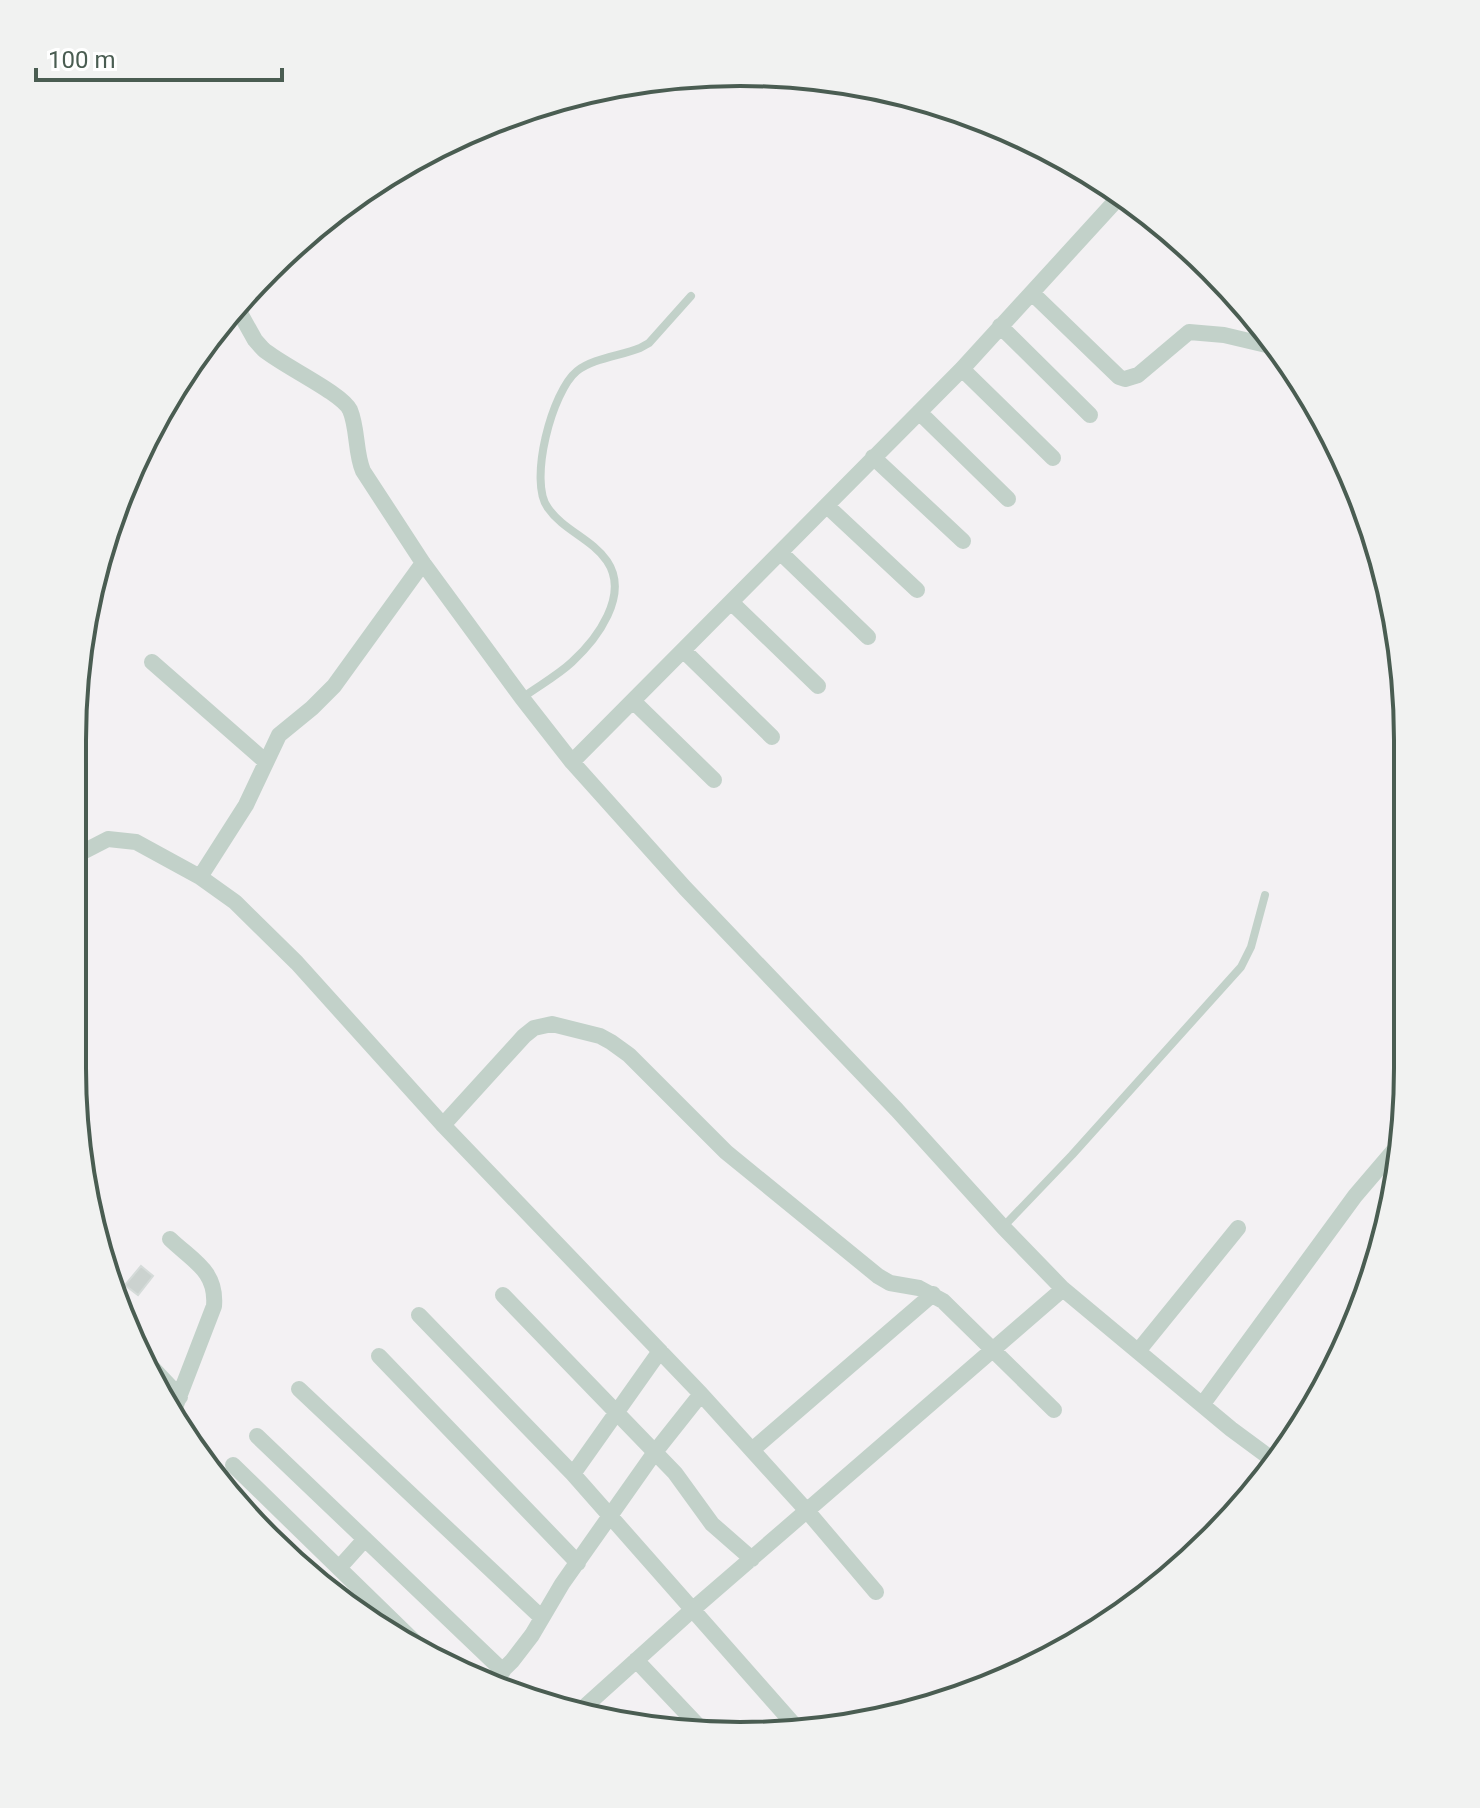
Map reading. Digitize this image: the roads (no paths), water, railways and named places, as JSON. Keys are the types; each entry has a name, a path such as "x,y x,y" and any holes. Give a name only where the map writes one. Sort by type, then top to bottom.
{"street":[{"path":"572,762 782,554 873,457 962,369 1113,203"},
{"path":"1032,293 1119,377 1125,379 1130,380 1138,375 1189,332 1224,335 1260,344"},
{"path":"242,316 263,349 346,404 353,422 356,455 363,471 423,563 572,762 685,888 1063,1289 1267,1455"},
{"path":"1000,326 1090,415"},
{"path":"962,369 1053,458"},
{"path":"919,412 1008,499"},
{"path":"873,457 963,541"},
{"path":"827,506 917,590"},
{"path":"782,554 868,637"},
{"path":"200,877 246,805 279,735 334,686 423,563"},
{"path":"732,603 818,686"},
{"path":"683,650 772,737"},
{"path":"152,662 266,762"},
{"path":"633,701 714,780"},
{"path":"86,849 108,839 136,842 200,877 235,902 297,963 443,1125 701,1394 876,1592"},
{"path":"443,1125 534,1028 552,1024 600,1036 629,1055 726,1152 878,1276 890,1283 933,1294 1054,1410"},
{"path":"1202,1405 1355,1196 1387,1158"},
{"path":"1139,1350 1238,1228"},
{"path":"170,1239 210,1276 214,1289 214,1306 178,1402"},
{"path":"589,1704 692,1610 1063,1289"},
{"path":"752,1450 933,1294"},
{"path":"503,1295 683,1482 712,1524 752,1559"},
{"path":"419,1315 573,1474 790,1720"},
{"path":"573,1474 660,1351"},
{"path":"379,1356 578,1563"},
{"path":"168,1385 180,1397"},
{"path":"299,1389 542,1618"},
{"path":"498,1675 542,1618 562,1584 655,1452 701,1394"},
{"path":"257,1436 503,1671"},
{"path":"233,1465 396,1624"},
{"path":"339,1568 365,1539"},
{"path":"636,1660 693,1721"}],"lane":[{"path":"522,698 571,663 608,616 615,593 616,578 608,563 548,509 543,499 540,486 547,428 557,399 579,370 649,343 691,296"},
{"path":"1003,1227 1241,967 1251,947 1265,895"}]}
